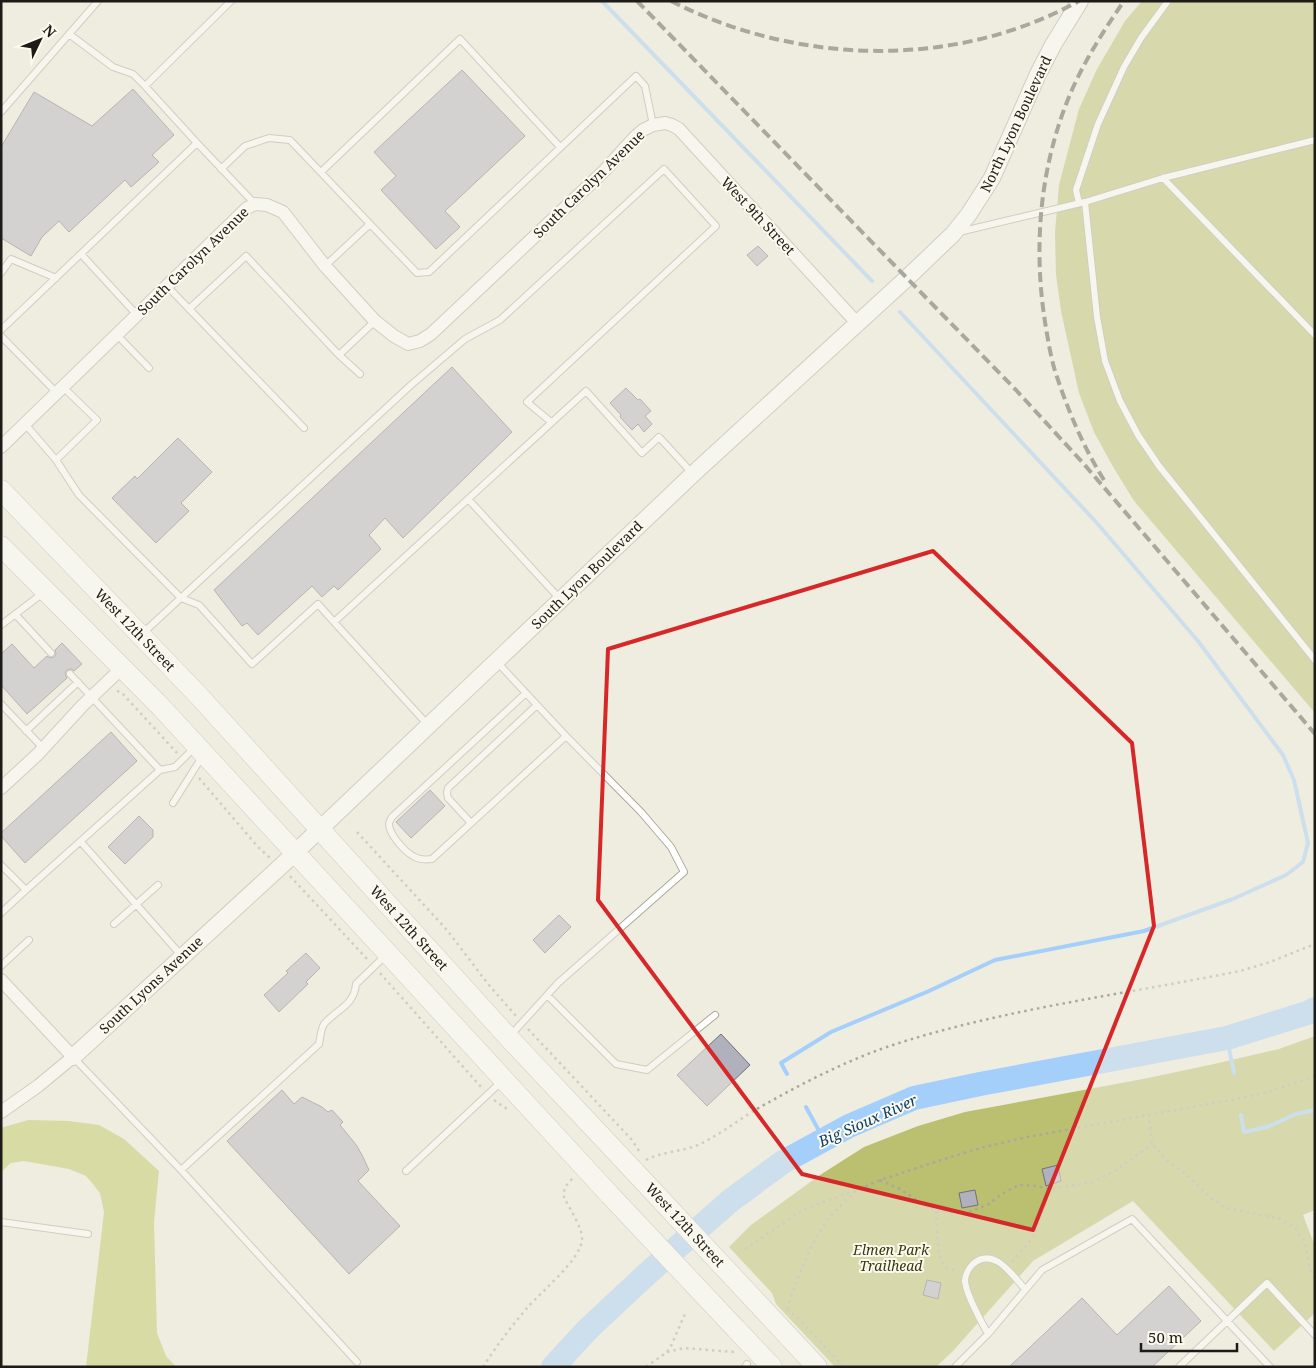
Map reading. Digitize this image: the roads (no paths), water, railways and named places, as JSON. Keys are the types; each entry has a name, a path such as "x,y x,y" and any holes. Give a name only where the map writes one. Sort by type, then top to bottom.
{"main road":[{"name":"West 12th Street","path":"1,490 199,696 320,829 642,1163 761,1307 817,1367"},
{"path":"3,552 46,591 161,707 295,852 381,960 504,1079 772,1367"}],"street":[{"name":"North Lyon Boulevard","path":"857,323 953,234 973,209 992,178 1042,67 1080,1"},
{"name":"West 9th Street","path":"653,125 665,123 678,129 857,323"},
{"name":"South Carolyn Avenue","path":"1,447 246,208 255,204 267,205 283,212 325,266 375,321 408,344 420,341 431,334 605,170 635,137 653,125"},
{"name":"South Lyon Boulevard","path":"320,829 693,474 857,323"},
{"path":"1,788 122,668"},
{"name":"South Lyons Avenue","path":"1,1112 38,1086 73,1057 320,829"},
{"path":"1,980 73,1057"}],"lane":[{"path":"1,112 98,1"},
{"path":"145,86 231,1"},
{"path":"1168,1 1140,38 1124,67 1098,124 1076,190 1082,203 1104,361 1120,401 1138,434 1159,466 1315,660"},
{"path":"70,34 113,67 133,74 255,204"},
{"path":"321,172 460,39 560,148"},
{"path":"221,169 245,146 269,138 290,140 417,274 429,272 636,76 645,86 653,125"},
{"path":"953,234 1082,203 1163,178 1315,140"},
{"path":"1,330 197,143"},
{"path":"140,636 411,385 465,339 500,320 664,169 716,226 527,402 551,422"},
{"path":"1163,178 1315,334"},
{"path":"325,266 370,224"},
{"path":"81,254 137,315"},
{"path":"189,309 246,256 339,356 360,374"},
{"path":"1,273 11,259 56,278"},
{"path":"166,286 304,428"},
{"path":"339,356 375,321"},
{"path":"117,334 149,368"},
{"path":"1,336 60,390 97,420 56,460"},
{"path":"334,622 586,391 642,453 659,438 693,474"},
{"path":"25,424 56,460 79,495 181,598 199,605 252,664 318,604 429,726"},
{"path":"468,499 561,600"},
{"path":"1,625 46,591"},
{"path":"15,614 51,653"},
{"path":"496,661 641,812 671,847 684,872 558,983 515,1030"},
{"path":"70,674 160,770"},
{"path":"26,731 78,682"},
{"path":"526,693 392,817 389,823 390,831 396,840 412,856 424,860 432,859 566,736"},
{"path":"1,704 43,748"},
{"path":"471,823 448,798 446,793 448,788 537,705"},
{"path":"1,912 160,770 175,767 200,749"},
{"path":"173,803 200,749"},
{"path":"81,842 182,956"},
{"path":"1,865 26,890"},
{"path":"114,924 158,885"},
{"path":"1,966 30,940"},
{"path":"181,1170 319,1044 323,1025 351,999 355,994 356,984 381,960"},
{"path":"547,995 616,1064 647,1070 715,1015"},
{"path":"73,1057 181,1170 357,1362"},
{"path":"406,1171 504,1079"},
{"path":"955,1367 988,1334 1042,1270 1132,1219 1270,1367"},
{"path":"1,1222 88,1234"},
{"path":"988,1334 968,1292 965,1280 971,1266 983,1259 997,1260 1025,1289"},
{"path":"1178,1367 1268,1283 1315,1334"}],"waterway":[{"path":"602,1 872,281"},
{"path":"787,1074 781,1063 831,1032 929,991 995,960 1144,931 1233,899 1286,875 1303,862 1308,843 1294,780 1283,755 1198,641 1096,522 900,312"},
{"name":"Big Sioux River","path":"553,1367 588,1329 730,1201 783,1162 849,1126 914,1098 1227,1038 1315,1009"},
{"path":"1227,1038 1234,1073"},
{"path":"806,1107 824,1140"},
{"path":"1241,1115 1244,1132 1267,1127 1296,1114 1315,1110"}],"railway":[{"path":"637,1 1016,390 1083,463 1315,734"},
{"path":"671,1 720,22 770,38 823,47 875,51 928,48 980,39 1031,23 1079,1"},
{"path":"1104,480 1072,417 1053,364 1041,293 1040,235 1046,177 1060,120 1082,68 1124,1"}],"park label":[{"name":"Elmen Park Trailhead","path":"891,1258"}]}
